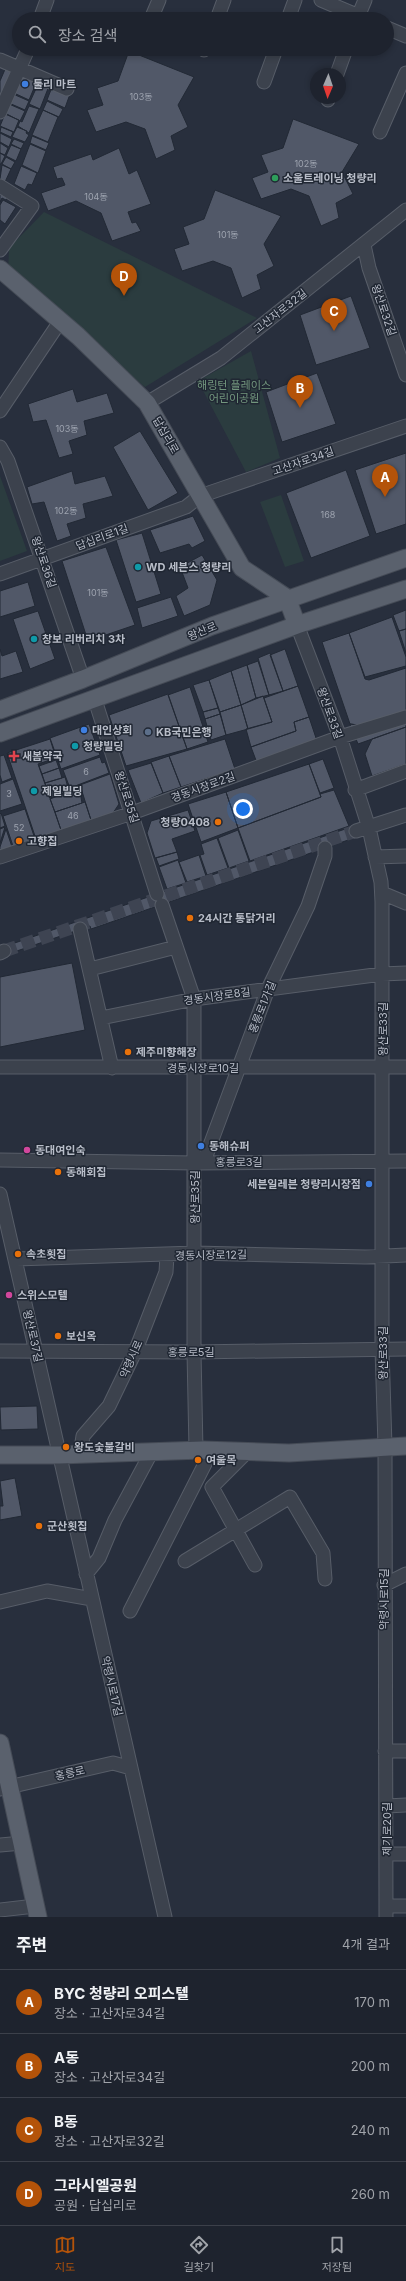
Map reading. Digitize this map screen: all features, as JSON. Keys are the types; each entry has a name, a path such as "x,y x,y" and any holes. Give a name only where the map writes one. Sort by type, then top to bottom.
{"main road":[{"name":"답십리로","path":"0,269 61,320 147,402 242,568 287,598"},
{"name":"왕산로","path":"0,710 83,679 212,626 287,598 406,558"},
{"path":"0,733 297,626 406,589"},
{"path":"287,598 297,626"},
{"path":"0,1455 151,1453 204,1450 289,1453 385,1446 406,1446"},
{"path":"0,1743 5,1788 22,1843 36,1911"}],"street":[{"path":"43,12 48,0"},
{"path":"154,12 159,0"},
{"path":"220,12 224,0"},
{"path":"291,12 295,0"},
{"path":"321,0 347,12"},
{"path":"362,12 365,0"},
{"path":"394,31 406,36"},
{"path":"0,112 25,56"},
{"path":"264,82 273,56"},
{"path":"339,68 343,56"},
{"path":"0,60 67,89"},
{"path":"380,132 406,73"},
{"path":"0,186 32,206 2,241"},
{"name":"고산자로32길","path":"147,402 221,358 406,210"},
{"name":"왕산로32길","path":"364,245 369,268 406,375"},
{"path":"0,411 61,320"},
{"name":"고산자로34길","path":"200,496 406,426"},
{"name":"왕산로36길","path":"0,447 8,461 83,679"},
{"name":"답십리로1길","path":"0,574 186,507 200,496"},
{"name":"왕산로33길","path":"297,626 340,737 355,790 362,830 375,858 382,893 382,1349 385,1446"},
{"name":"왕산로35길","path":"95,700 159,899 194,999 194,1352 204,1450"},
{"name":"경동시장로2길","path":"0,857 132,813 340,737 406,716"},
{"path":"355,790 406,771"},
{"path":"362,830 406,815"},
{"name":"홍릉로1가길","path":"195,1163 206,1156 268,989 308,906 325,848"},
{"path":"375,858 406,856"},
{"path":"382,893 406,903"},
{"path":"80,929 112,1068"},
{"path":"90,969 176,947"},
{"name":"경동시장로8길","path":"101,1018 194,999 382,974 406,973"},
{"name":"경동시장로10길","path":"0,1067 406,1067"},
{"name":"홍릉로3길","path":"0,1160 195,1163 406,1161"},
{"name":"왕산로37길","path":"0,1194 16,1260 58,1455"},
{"name":"경동시장로12길","path":"16,1260 195,1254 406,1255"},
{"name":"약령시로","path":"80,1454 82,1436 108,1406 135,1352 166,1272 167,1256"},
{"name":"홍릉로5길","path":"0,1351 194,1352 406,1349"},
{"name":"약령시로15길","path":"385,1446 385,1751"},
{"path":"130,1611 204,1450"},
{"path":"247,1452 212,1487 255,1565"},
{"path":"86,1574 99,1558 115,1520 151,1453"},
{"name":"약령시로17길","path":"58,1455 165,1917"},
{"path":"185,1561 290,1497 323,1554 325,1579"},
{"path":"384,1585 406,1574"},
{"path":"0,1602 47,1591 92,1599"},
{"path":"385,1751 406,1751"},
{"name":"제기로20길","path":"385,1751 387,1806 386,1912 406,1906"},
{"name":"홍릉로","path":"5,1788 113,1763 131,1768"},
{"path":"387,1806 406,1805"},
{"path":"0,1845 22,1843"},
{"path":"387,1854 406,1854"},
{"path":"0,1910 36,1911"}],"green space":[{"path":"44,212 257,318 145,387 8,274 9,248"},
{"name":"해링턴 플레이스 어린이공원","path":"251,351 280,458 246,472 198,381"},
{"path":"0,476 27,551 0,561"},
{"path":"281,495 304,561 285,567 260,502"}],"building":[{"path":"127,56 142,56 194,77 178,105 188,127 171,136 175,150 156,159 145,129 126,122 96,132 87,110 103,105 97,88 118,81"},
{"path":"6,67 16,71 0,97 0,81"},
{"path":"22,75 37,81 29,100 14,93"},
{"path":"39,82 49,86 40,109 29,104"},
{"path":"52,87 70,94 65,108 47,100"},
{"path":"13,94 29,101 25,110 9,103"},
{"path":"47,101 63,109 59,117 43,110"},
{"path":"9,104 25,111 20,121 5,113"},
{"path":"29,106 39,109 29,133 18,126 20,121 22,122"},
{"path":"43,110 58,117 48,142 32,135"},
{"path":"5,114 19,120 14,132 0,126"},
{"path":"293,119 359,144 342,172 353,194 336,203 339,218 321,226 309,196 291,189 261,199 252,178 268,172 261,155 283,148"},
{"path":"1,127 13,132 11,137 0,132"},
{"path":"17,127 27,131 26,133 29,135 25,142 12,137"},
{"path":"0,133 12,139 9,147 0,142"},
{"path":"32,136 49,143 46,150 30,143"},
{"path":"14,139 24,143 21,149 11,144"},
{"path":"0,143 8,148 5,155 0,153"},
{"path":"30,144 46,151 38,173 22,165"},
{"path":"11,145 21,149 16,161 6,156"},
{"path":"119,148 129,174 137,170 151,204 128,212 132,223 136,222 141,231 112,241 101,213 76,201 48,211 41,193 65,185 62,178 57,179 53,167 91,154 93,160"},
{"path":"0,153 5,156 1,164 0,164"},
{"path":"6,157 15,162 11,169 2,164"},
{"path":"2,165 11,169 5,182 0,179"},
{"path":"21,166 37,173 32,185 28,184 25,190 14,184"},
{"path":"0,188 9,194 6,200 2,198 0,202"},
{"path":"215,190 281,216 264,244 274,266 257,275 261,289 242,298 231,268 213,261 182,271 174,249 189,244 183,227 204,219"},
{"path":"3,200 16,207 5,224 0,220 0,205"},
{"path":"351,296 370,348 316,365 300,315"},
{"path":"317,373 336,424 282,442 266,392"},
{"path":"73,389 77,402 107,393 114,413 84,421 87,435 69,441 73,454 59,458 46,420 33,422 28,404"},
{"path":"140,431 178,493 148,510 113,447"},
{"path":"406,453 406,524 376,534 355,470"},
{"path":"346,470 370,536 311,558 286,493"},
{"path":"72,471 75,484 105,476 113,496 83,504 86,518 67,524 71,536 57,541 44,502 32,504 27,487"},
{"path":"193,516 205,541 192,548 189,544 160,553 150,530"},
{"name":"WD 세븐스 청량리","path":"142,533 161,594 136,602 116,540"},
{"path":"106,547 135,625 88,641 62,561"},
{"path":"202,555 217,580 210,605 184,616 176,596 188,588 180,567"},
{"path":"28,582 35,606 0,617 0,591"},
{"path":"171,597 178,616 142,628 137,608"},
{"path":"406,610 406,629 399,631 393,615"},
{"name":"창보 리버리치 3차","path":"38,611 55,659 30,669 13,619"},
{"path":"392,617 406,657 406,666 365,677 349,633"},
{"path":"406,629 406,653 399,631"},
{"path":"349,633 365,679 369,680 406,668 406,713 366,726 350,724 322,642"},
{"path":"0,649 2,656 16,651 23,672 0,679"},
{"path":"285,649 298,686 283,691 270,655"},
{"path":"270,653 283,691 269,695 258,658"},
{"path":"258,661 269,695 256,698 247,665"},
{"path":"247,665 256,698 241,705 231,671"},
{"path":"231,671 241,705 220,712 209,680"},
{"path":"209,680 218,708 203,712 193,685"},
{"path":"298,686 309,717 294,722 296,731 251,747 246,729 272,722 264,698"},
{"path":"190,687 208,742 187,749 168,695"},
{"name":"KB국민은행","path":"168,694 187,749 126,766 109,715"},
{"path":"263,696 272,722 248,729 241,705"},
{"path":"241,705 248,729 226,735 220,712"},
{"path":"218,708 220,714 205,719 203,712"},
{"path":"406,713 406,727 358,744 350,724 366,726"},
{"path":"220,714 226,735 211,740 205,719"},
{"path":"309,717 317,741 257,763 251,747 296,731 294,722"},
{"name":"청량빌딩","path":"89,724 100,755 61,769 50,738"},
{"path":"406,727 406,764 372,776 365,754 372,739"},
{"name":"제일빌딩","path":"50,739 56,758 38,764 61,830 36,839 7,753"},
{"path":"225,739 235,769 181,787 169,756"},
{"path":"4,755 12,778 2,782 0,775 0,756"},
{"path":"169,756 181,787 163,793 151,762"},
{"path":"100,757 102,763 105,762 109,773 70,788 63,770"},
{"path":"323,759 334,788 320,793 309,764"},
{"path":"56,760 59,768 42,774 39,766"},
{"path":"151,763 163,793 141,803 128,770"},
{"path":"309,764 321,797 238,828 226,792"},
{"path":"59,768 62,778 45,783 42,774"},
{"path":"110,774 119,804 113,813 91,820 80,785"},
{"path":"65,777 69,791 50,798 45,783"},
{"path":"13,779 22,804 0,811 0,784"},
{"path":"79,786 82,803 55,812 50,799 71,791 70,789"},
{"path":"334,790 349,826 250,861 238,828 321,797 320,794"},
{"path":"226,792 238,828 201,842 188,804"},
{"path":"85,802 91,820 61,830 55,812"},
{"path":"25,809 35,839 13,846 3,816"},
{"path":"188,810 195,831 172,839 177,852 155,858 147,833 151,821"},
{"path":"1,813 5,826 0,828 0,814"},
{"path":"5,827 0,843 0,829"},
{"path":"351,827 354,838 91,929 90,926 8,954 6,946"},
{"path":"6,829 13,850 0,854 0,847"},
{"path":"238,830 249,861 229,868 218,838"},
{"path":"217,838 228,868 207,875 200,855 204,854 201,844"},
{"path":"177,852 179,859 159,866 156,858"},
{"path":"199,855 206,876 187,882 179,862"},
{"path":"178,860 186,883 167,889 159,867"},
{"path":"72,963 85,1030 0,1047 0,977"},
{"path":"37,1406 38,1429 1,1430 0,1407"},
{"path":"15,1478 22,1516 0,1520 0,1506 3,1506 0,1481"}],"tunnel":[{"path":"4,951 356,831"}],"place":[{"name":"툴리 마트","path":"25,84"},
{"name":"소울트레이닝 청량리","path":"275,178"},
{"name":"그라시엘공원","path":"124,296"},
{"name":"B동","path":"334,331"},
{"name":"A동","path":"300,408"},
{"name":"BYC 청량리 오피스텔","path":"385,497"},
{"name":"WD 세븐스 청량리","path":"138,567"},
{"name":"창보 리버리치 3차","path":"34,639"},
{"name":"대인상회","path":"84,730"},
{"name":"KB국민은행","path":"148,732"},
{"name":"청량빌딩","path":"75,746"},
{"name":"새봄약국","path":"14,756"},
{"name":"제일빌딩","path":"34,791"},
{"name":"청량0408","path":"218,822"},
{"name":"고향집","path":"19,841"},
{"name":"24시간 통닭거리","path":"190,918"},
{"name":"제주미향해장","path":"128,1052"},
{"name":"동해슈퍼","path":"201,1146"},
{"name":"동대여인숙","path":"27,1150"},
{"name":"동해회집","path":"58,1172"},
{"name":"세븐일레븐 청량리시장점","path":"369,1184"},
{"name":"속초횟집","path":"18,1254"},
{"name":"스위스모텔","path":"9,1295"},
{"name":"보신옥","path":"58,1336"},
{"name":"왕도숯불갈비","path":"66,1447"},
{"name":"여울목","path":"198,1460"},
{"name":"군산횟집","path":"39,1526"}]}
